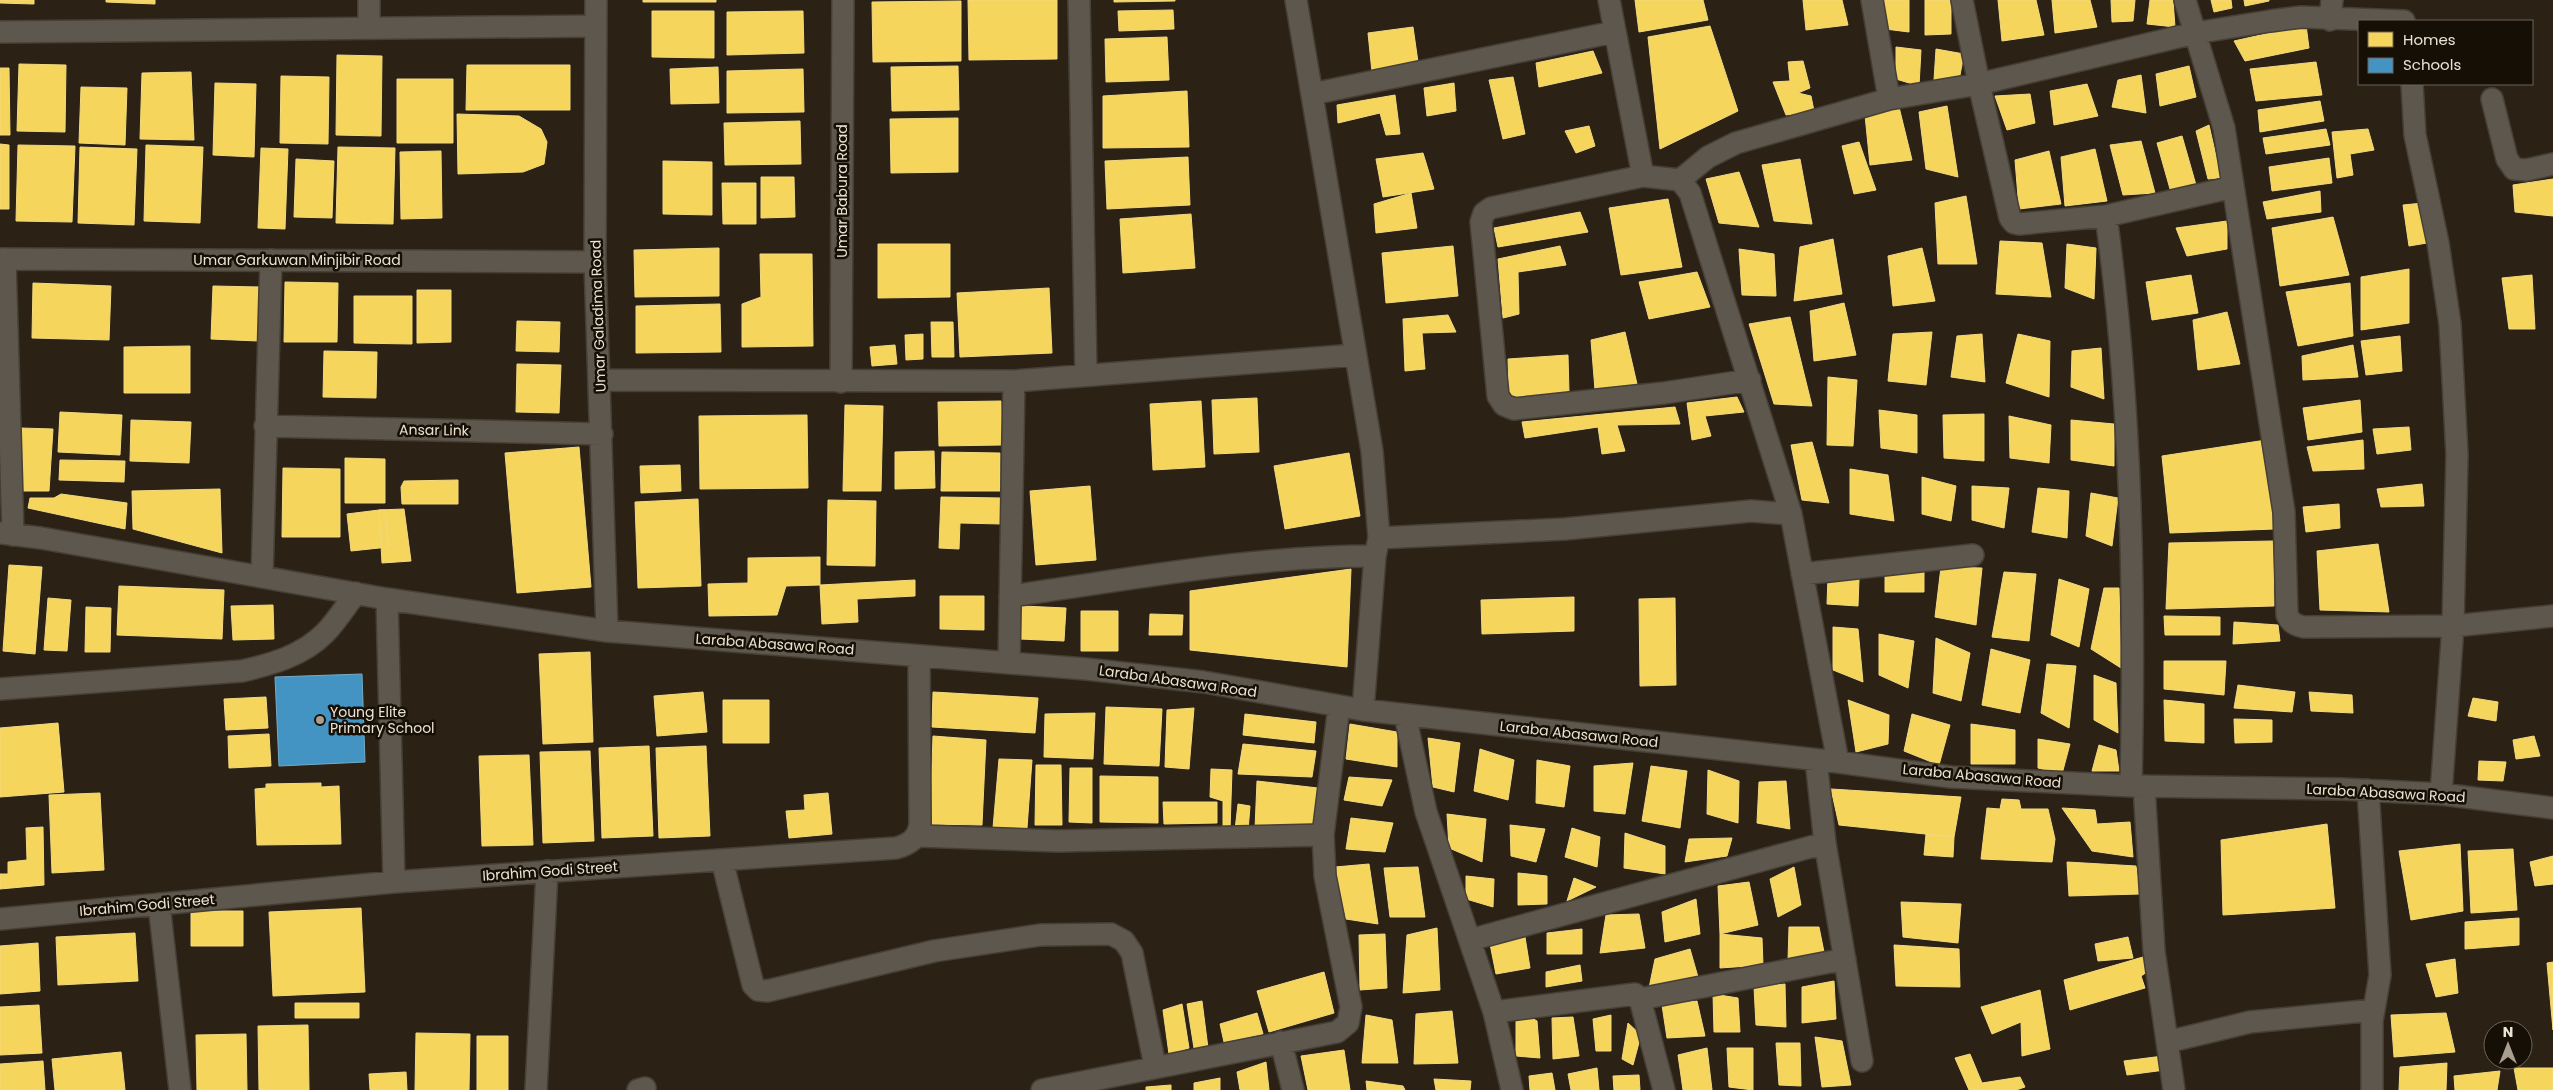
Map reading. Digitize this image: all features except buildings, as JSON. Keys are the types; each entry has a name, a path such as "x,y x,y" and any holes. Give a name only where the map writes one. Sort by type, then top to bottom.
{"street":[{"path":"369,0 369,28"},
{"name":"Umar Galadima Road","path":"596,0 595,262 608,632"},
{"name":"Umar Babura Road","path":"841,382 843,0"},
{"path":"1079,0 1086,375"},
{"path":"1296,0 1372,451 1377,547 1362,710"},
{"path":"1609,0 1643,176"},
{"path":"1872,0 1889,99"},
{"path":"1962,0 2010,218 2014,223 2106,216 2233,187"},
{"path":"2185,0 2224,128 2284,512 2287,615 2290,621 2295,626 2304,627 2453,626 2553,616"},
{"path":"1750,380 1664,393 1514,409 1504,405 1498,396 1481,222 1484,213 1491,208 1643,176 1680,180 1708,157 1736,143 1889,99 1979,84 2195,33 2301,17 2331,10 2400,20"},
{"path":"0,32 596,26"},
{"path":"1312,94 1614,32"},
{"path":"2412,85 2415,135 2438,243 2450,324 2457,455 2453,626 2441,794"},
{"path":"2492,99 2507,159 2514,169 2526,170 2553,164"},
{"path":"1680,180 1690,193 1791,514 1838,762"},
{"path":"2106,216 2112,262 2129,474 2137,786 2154,951 2174,1090"},
{"path":"3,260 7,534"},
{"name":"Umar Garkuwan Minjibir Road","path":"3,260 595,262"},
{"path":"262,577 271,260"},
{"path":"600,380 1014,381 1355,354"},
{"path":"1009,663 1014,381"},
{"name":"Ansar Link","path":"266,426 602,434"},
{"path":"1010,596 1377,547 1751,511 1791,514"},
{"name":"Laraba Abasawa Road","path":"7,534 387,599 608,632 1009,663 1204,682 1362,710 1838,762 1951,777 2137,786 2368,790 2441,794 2553,808"},
{"path":"1802,574 1973,555"},
{"path":"0,689 242,671 273,664 300,652 325,633 356,593"},
{"path":"387,599 394,882"},
{"path":"919,656 920,825 918,836 1058,841 1322,835"},
{"path":"1042,1090 1154,1066 1337,1032 1348,1022 1351,1007 1325,876 1322,835 1339,706"},
{"path":"1405,715 1426,812 1494,1012 1512,1090"},
{"path":"1816,760 1825,843 1862,1061"},
{"path":"2368,790 2380,974 2372,1021 2372,1090"},
{"name":"Ibrahim Godi Street","path":"0,919 394,882 896,848 908,844 918,836"},
{"path":"1470,940 1825,843"},
{"path":"722,860 753,985 758,990 767,991 934,951 1040,935 1111,934 1124,941 1132,953 1154,1066"},
{"path":"536,1090 547,871"},
{"path":"159,904 180,1090"},
{"path":"1640,999 1845,959"},
{"path":"1494,1012 1635,994 1640,999 1664,1090"},
{"path":"2167,1042 2250,1022 2374,1010"},
{"path":"1281,1042 1294,1090"}],"place":[{"name":"Young Elite Primary School","path":"320,720"}]}
